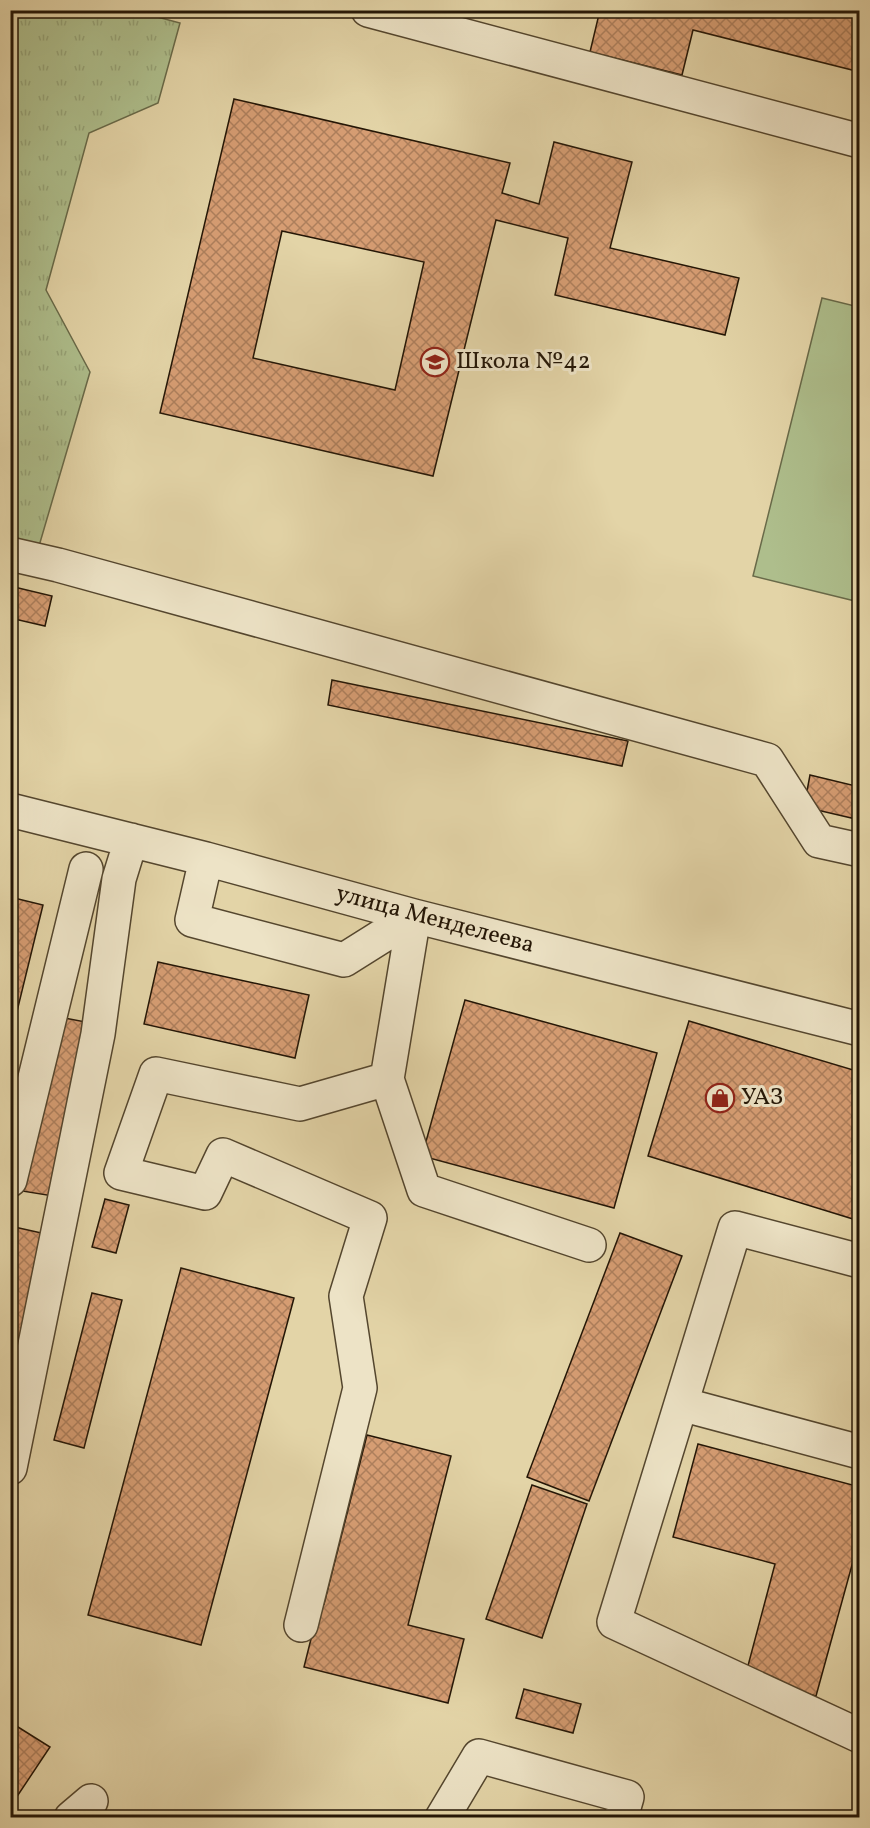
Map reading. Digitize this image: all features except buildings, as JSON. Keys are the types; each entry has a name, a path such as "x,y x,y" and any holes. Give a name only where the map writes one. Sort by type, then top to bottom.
{"street":[{"path":"368,10 860,141"},
{"path":"10,554 767,760 819,841 860,850"},
{"name":"улица Менделеева","path":"10,810 206,859 414,916 860,1029"},
{"path":"10,1467 98,1034 119,879 132,840"},
{"path":"206,859 192,920 344,960 414,916"},
{"path":"10,1180 86,869"},
{"path":"414,916 387,1079 424,1190 589,1245"},
{"path":"301,1625 360,1388 346,1296 370,1218 223,1155 205,1193 121,1173 156,1074 300,1104 387,1079"},
{"path":"860,1262 735,1228 614,1622 860,1736"},
{"path":"681,1404 860,1452"},
{"path":"442,1818 479,1755 627,1797 621,1818"}],"green space":[{"path":"10,11 135,11 180,23 158,103 89,133 46,290 90,372 39,546 11,538"},
{"path":"822,298 859,307 859,602 753,576"}],"place":[{"name":"Школа №42","path":"435,362"},
{"name":"УАЗ","path":"720,1098"}]}
